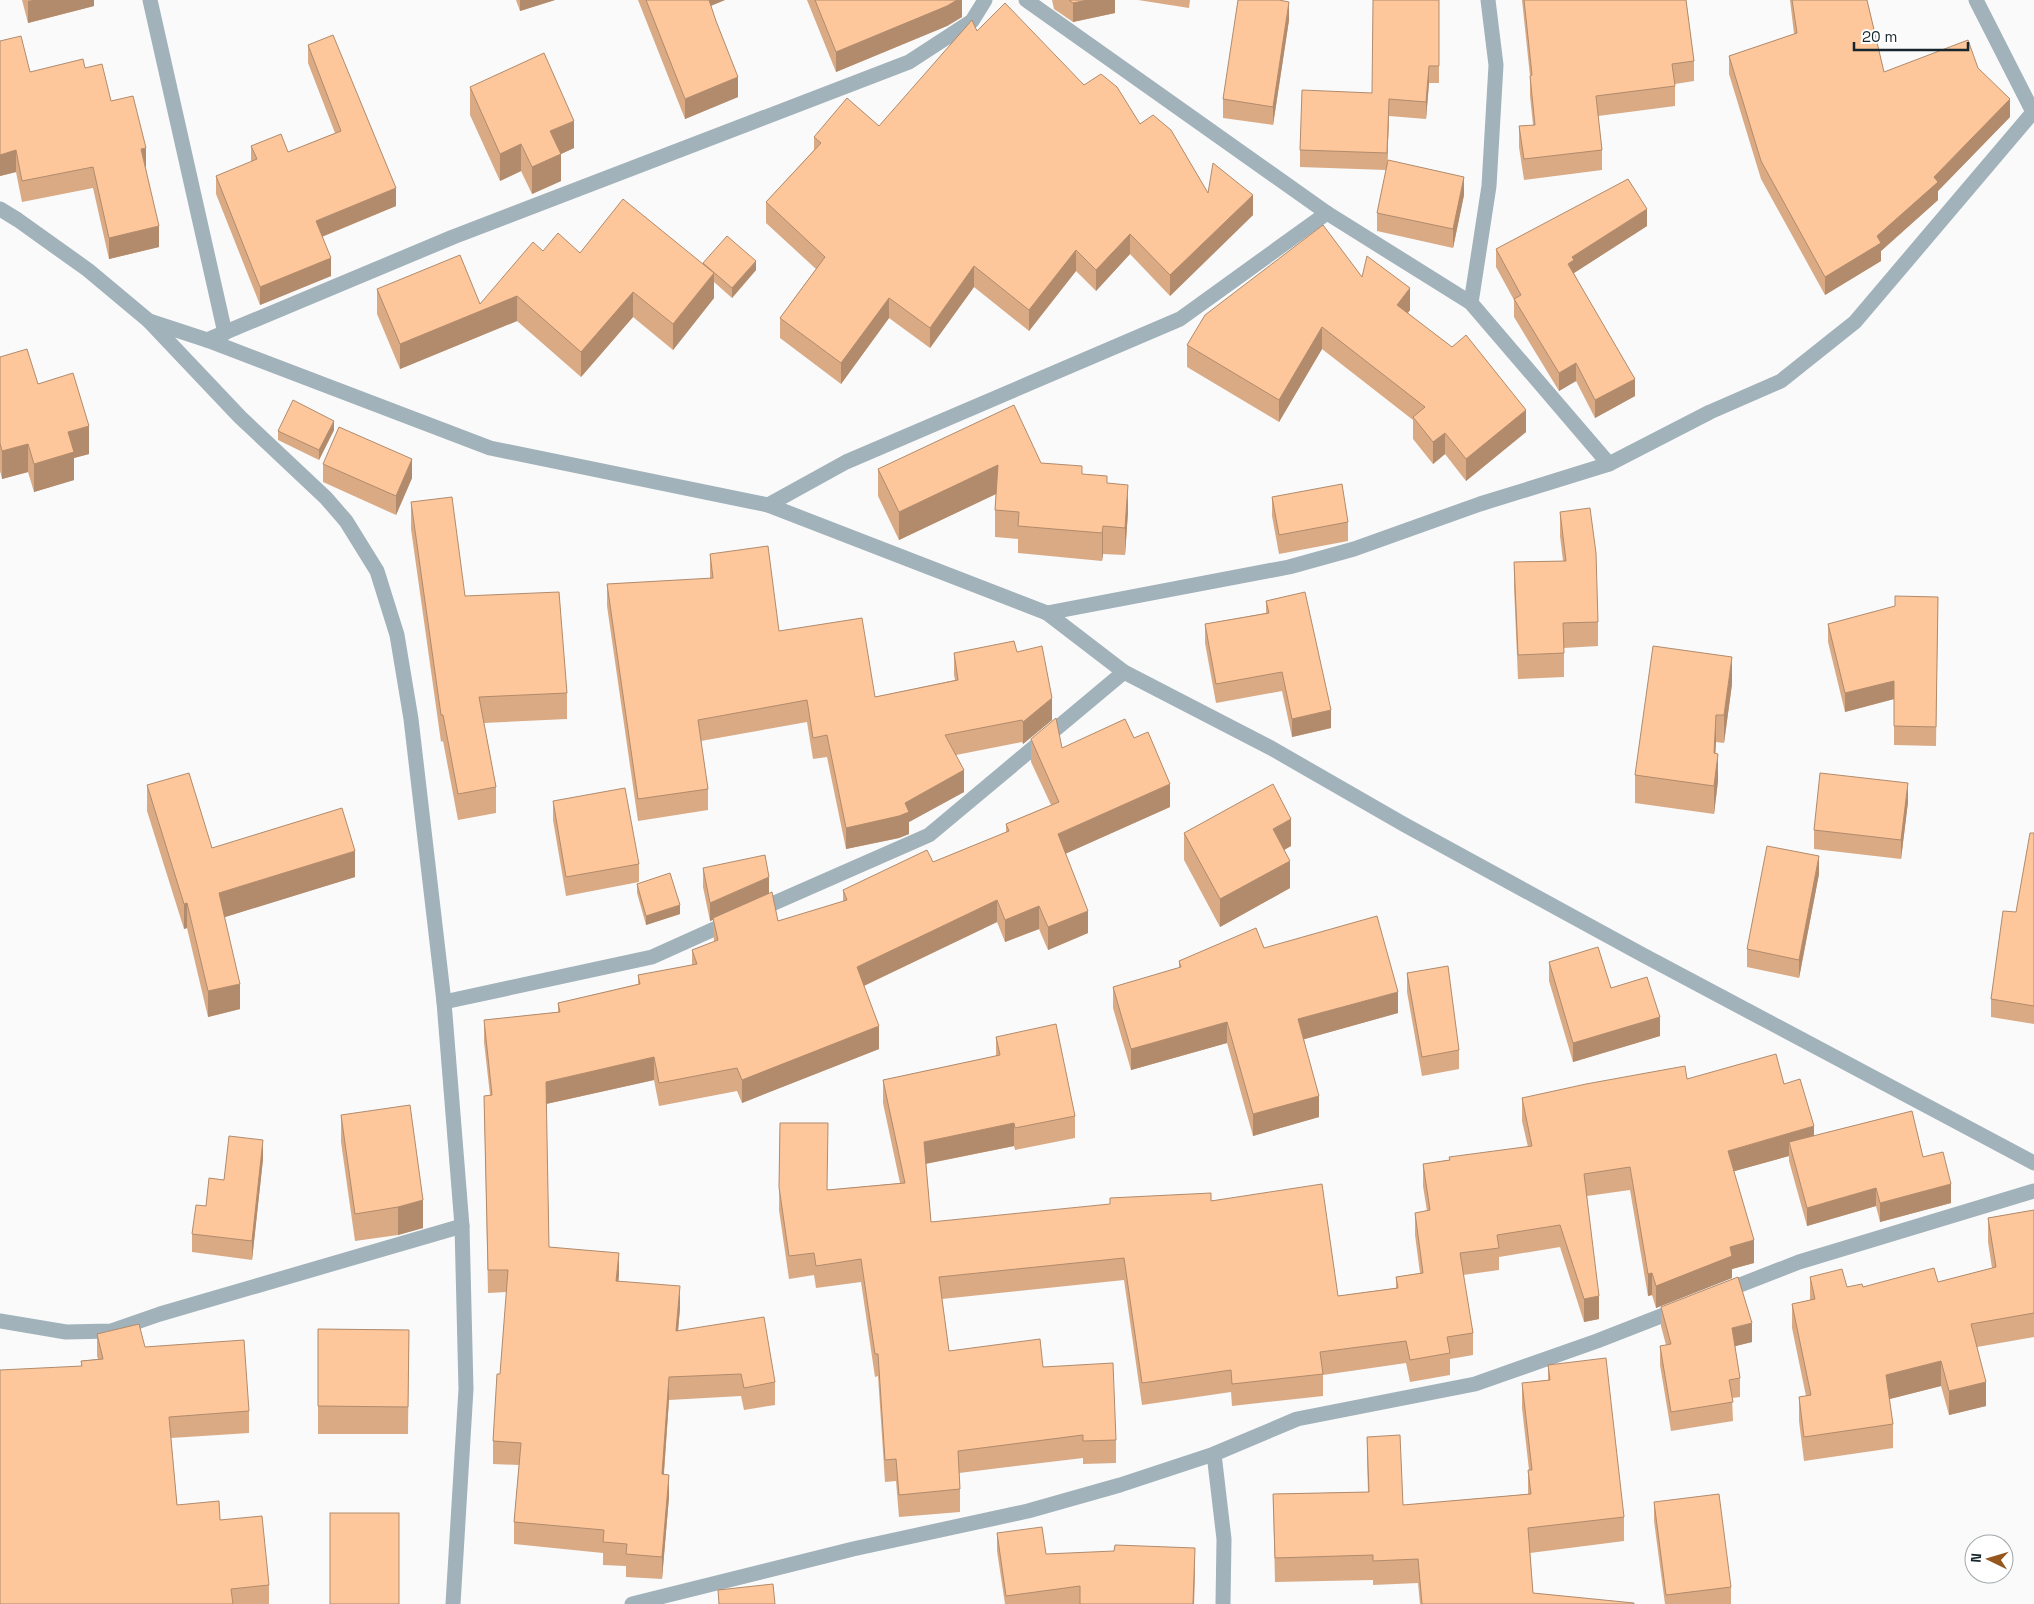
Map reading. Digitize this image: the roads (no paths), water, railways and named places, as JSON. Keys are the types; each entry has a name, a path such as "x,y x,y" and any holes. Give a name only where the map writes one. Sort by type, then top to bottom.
{"street":[{"path":"150,0 225,333"},
{"path":"208,340 453,237 909,62 972,21 985,0"},
{"path":"1026,0 1327,213 1471,303 1610,464"},
{"path":"1471,303 1489,186 1496,65 1488,0"},
{"path":"1047,613 1289,567 1354,549 1480,504 1610,464 1710,412 1781,380 1855,322 2033,112 1976,0"},
{"path":"0,209 88,270 149,321 240,417 326,498 346,521 377,571 397,635 408,700 444,1002 462,1226 466,1389 453,1604"},
{"path":"768,505 846,462 1180,319 1327,213"},
{"path":"149,321 208,340 490,448 768,505 1047,613 1124,672 1271,748 1413,830 2034,1163"},
{"path":"444,1002 652,957 929,835 1124,672"},
{"path":"1707,1298 1798,1262 2034,1191"},
{"path":"0,1321 66,1332 111,1331 160,1314 462,1226"},
{"path":"632,1604 853,1549 1028,1511 1120,1485 1214,1454 1297,1419 1475,1384 1597,1341 1689,1305"},
{"path":"1214,1454 1224,1539 1223,1604"}]}
